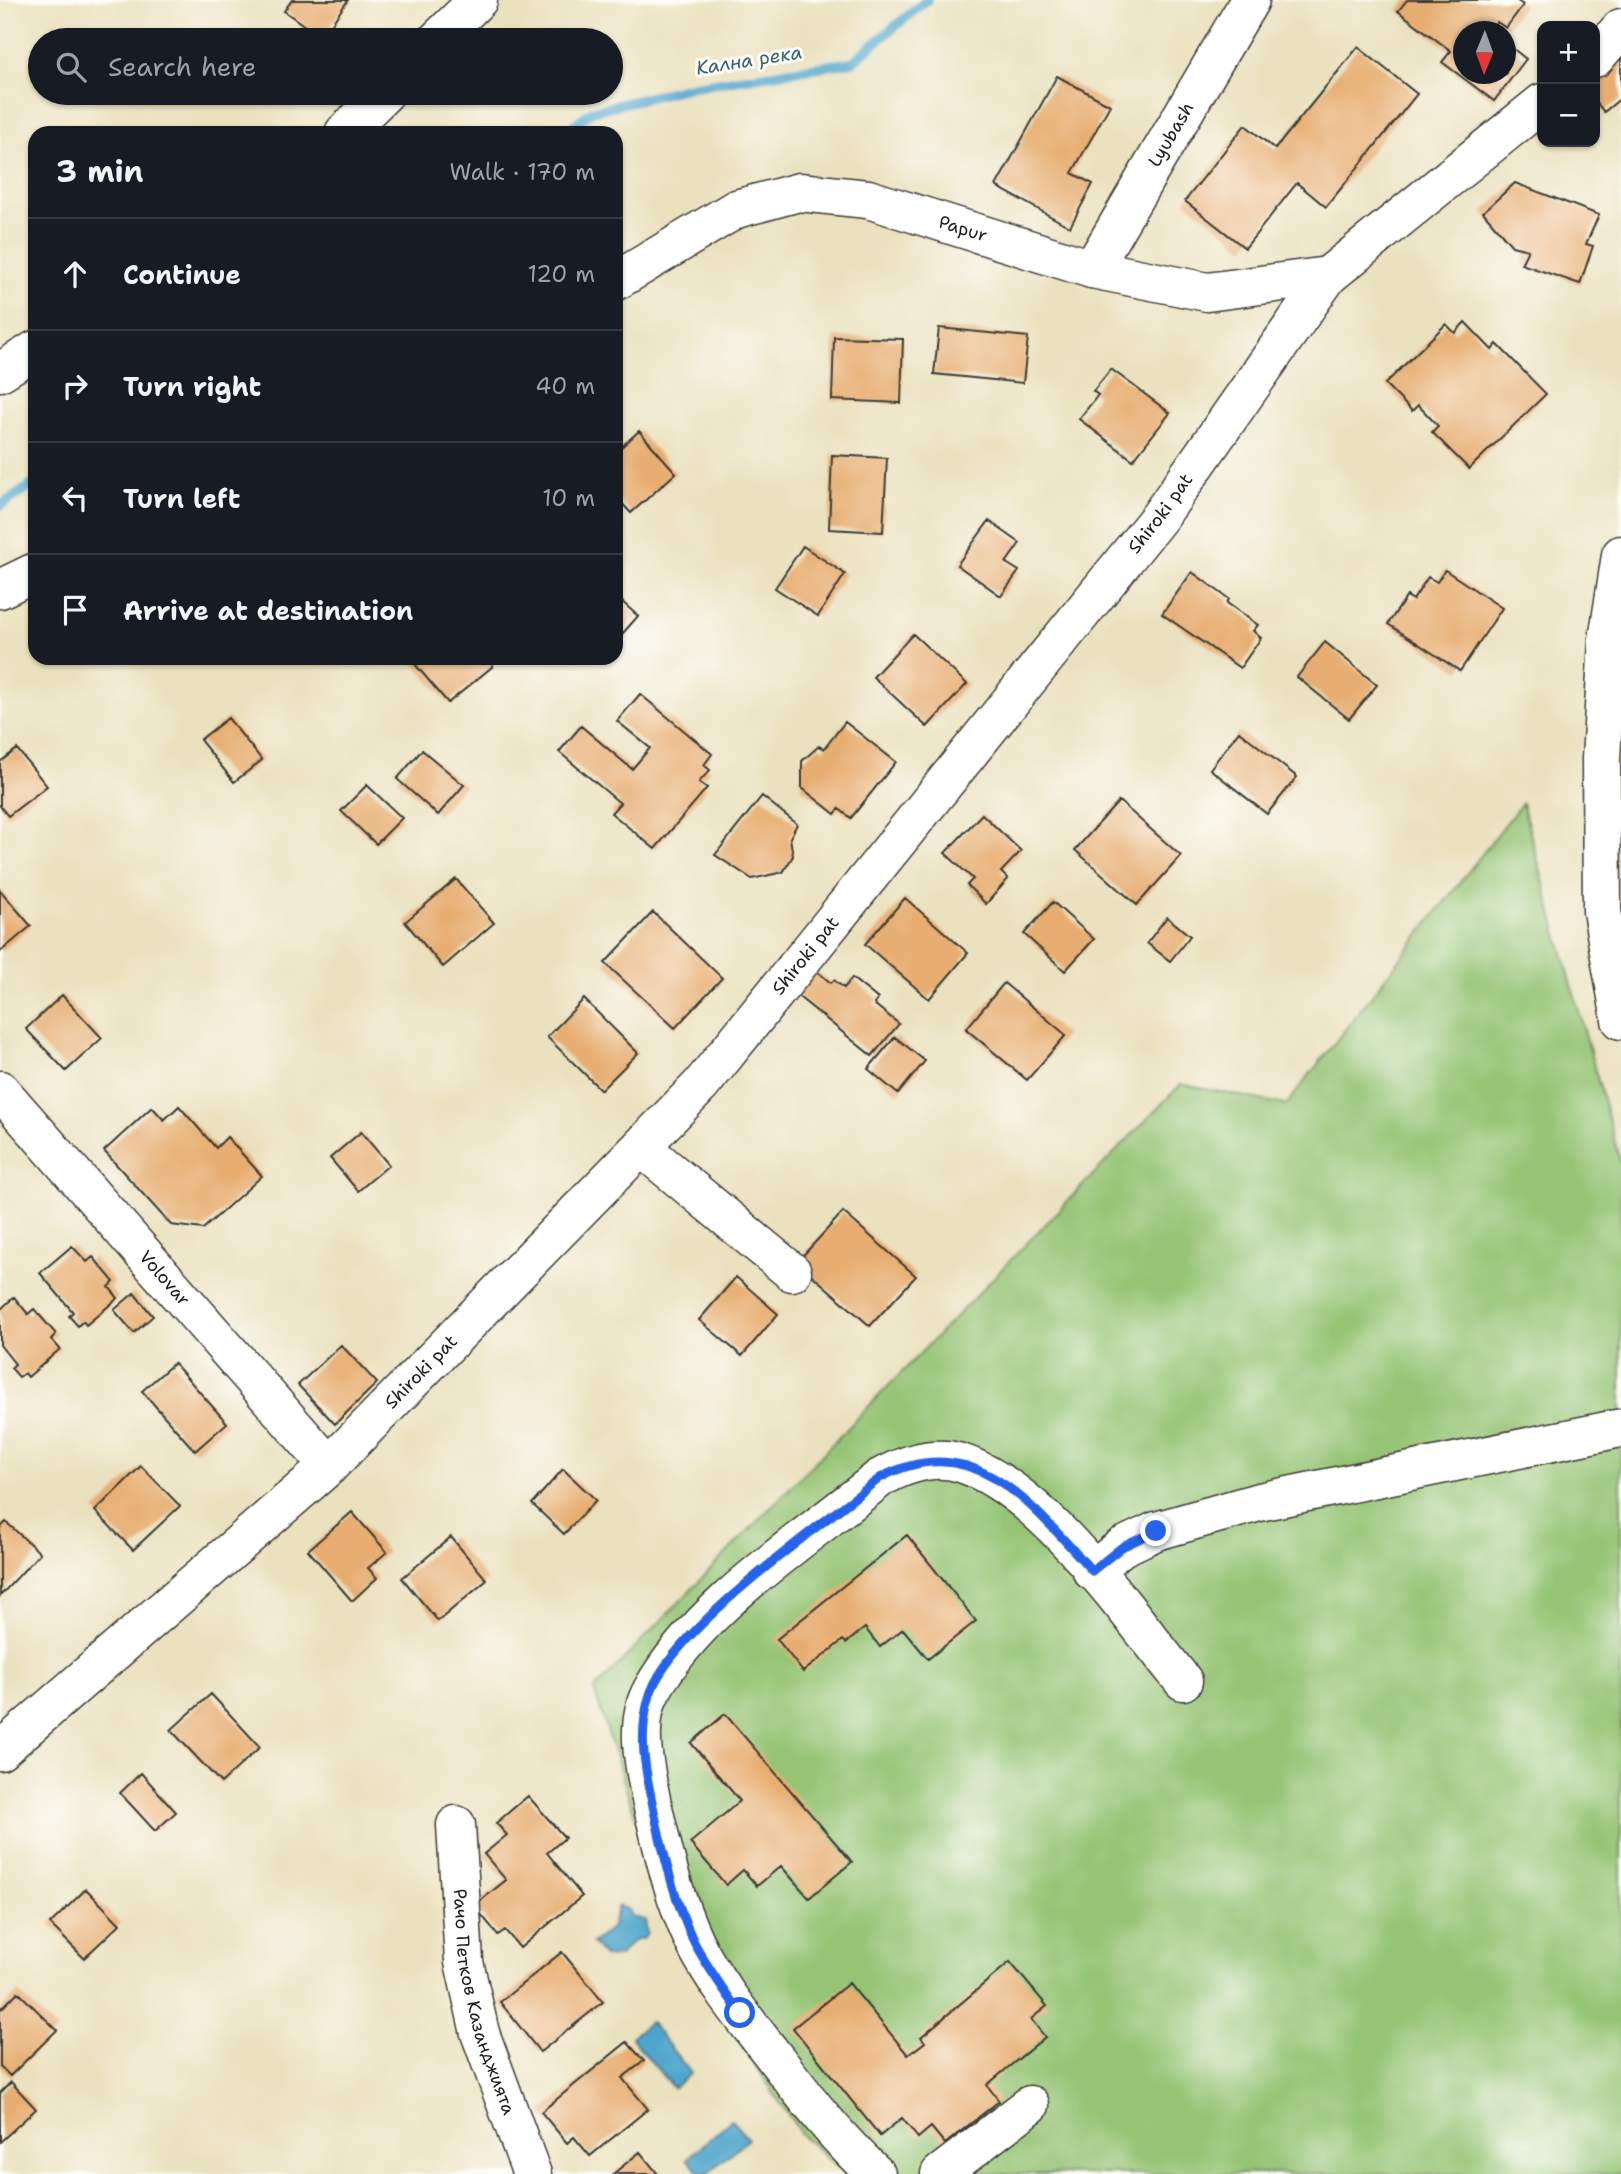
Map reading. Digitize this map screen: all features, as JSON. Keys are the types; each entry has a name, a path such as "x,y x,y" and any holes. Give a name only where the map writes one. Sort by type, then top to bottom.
{"street":[{"path":"449,28 478,0"},
{"name":"Lyubash","path":"1092,269 1250,0"},
{"path":"1600,52 1621,28"},
{"path":"351,126 373,105"},
{"name":"Shiroki pat","path":"0,1751 329,1466 701,1085 1160,516 1328,276 1537,107"},
{"name":"Papur","path":"623,277 736,209 799,192 868,199 1092,269 1207,292 1328,276"},
{"path":"0,372 28,354"},
{"path":"1621,555 1608,640 1611,756 1602,911 1621,1020"},
{"path":"0,589 28,575"},
{"name":"Volovar","path":"0,1090 329,1466"},
{"path":"641,1147 792,1272"},
{"path":"1092,1571 1122,1547 1156,1531 1259,1502 1621,1427"},
{"path":"876,2174 838,2140 740,2013 693,1940 660,1837 643,1761 643,1727 650,1693 676,1653 724,1604 880,1478 903,1465 931,1460 960,1463 1002,1482 1038,1511 1092,1571 1183,1681"},
{"name":"Рачо Петков Казанджията","path":"456,1825 464,1962 480,2034 532,2174"},
{"path":"940,2174 1030,2105"}],"green space":[{"path":"1522,803 1621,1165 1621,2174 844,2174 801,2134 692,1970 658,1887 594,1690 1181,1084 1286,1105"}],"water":[{"path":"618,1906 628,1909 631,1917 645,1920 647,1934 643,1939 635,1939 618,1957 604,1956 592,1943 611,1929"},
{"path":"650,2022 691,2073 673,2088 631,2037"},
{"path":"731,2120 748,2139 707,2174 701,2174 687,2159"}],"building":[{"path":"292,0 348,0 329,28 308,28 284,11"},
{"path":"1407,0 1516,0 1523,5 1511,21 1453,21 1453,70 1442,62 1451,51 1398,11"},
{"path":"1358,47 1417,94 1326,207 1297,183 1245,248 1185,201 1245,125 1275,149"},
{"path":"1516,51 1526,59 1516,72"},
{"path":"1621,56 1621,98 1604,112 1600,107 1600,73"},
{"path":"1057,76 1110,105 1072,173 1093,184 1070,227 996,186"},
{"path":"1471,84 1507,84 1494,101"},
{"path":"1515,183 1599,215 1586,244 1593,246 1580,284 1521,264 1528,250 1512,246 1483,212"},
{"path":"1465,322 1492,350 1497,344 1546,394 1469,469 1432,432 1438,426 1418,405 1412,411 1385,384 1446,324 1455,333"},
{"path":"939,328 1028,337 1023,383 934,374"},
{"path":"834,337 903,339 901,403 832,400"},
{"path":"1111,369 1170,413 1133,460 1079,419 1098,395 1093,391"},
{"path":"639,431 676,473 631,513 623,504 623,446"},
{"path":"832,455 887,458 883,532 829,529"},
{"path":"989,521 1020,543 1006,563 1019,571 1001,596 957,565"},
{"path":"803,546 845,574 818,616 775,588"},
{"path":"1445,570 1502,608 1460,671 1388,624 1407,596 1413,600 1428,577 1437,582"},
{"path":"1192,572 1229,599 1227,603 1258,625 1253,631 1261,638 1240,668 1162,614"},
{"path":"623,603 638,616 623,633"},
{"path":"913,634 967,684 927,727 873,677"},
{"path":"1325,642 1377,685 1349,719 1297,677"},
{"path":"416,665 492,665 493,666 448,703"},
{"path":"640,694 712,754 704,765 710,770 699,782 707,788 655,849 611,813 620,803 559,752 581,726 632,769 650,748 617,721"},
{"path":"228,718 262,760 234,782 200,740"},
{"path":"845,722 896,762 851,818 839,809 835,814 802,788 802,761 819,746 824,749"},
{"path":"1239,731 1297,777 1267,814 1210,769"},
{"path":"17,749 47,786 8,816 0,806 0,762"},
{"path":"422,750 464,785 438,815 397,779"},
{"path":"367,785 402,818 376,844 341,811"},
{"path":"762,796 797,824 790,838 793,856 783,872 752,879 715,855"},
{"path":"1119,801 1181,856 1137,905 1075,850"},
{"path":"982,814 1021,851 1001,872 1008,879 986,904 967,885 973,879 945,853"},
{"path":"456,879 494,923 443,967 405,922"},
{"path":"0,890 31,926 0,952"},
{"path":"905,898 968,953 929,999 865,944"},
{"path":"1053,902 1094,939 1065,971 1024,934"},
{"path":"653,912 722,978 675,1028 605,963"},
{"path":"1167,917 1190,936 1170,961 1147,943"},
{"path":"814,969 831,983 834,980 844,988 852,978 878,999 874,1004 899,1024 872,1056 794,993"},
{"path":"1004,983 1066,1035 1027,1080 966,1029"},
{"path":"62,995 102,1038 66,1071 26,1029"},
{"path":"584,999 638,1053 601,1090 547,1037"},
{"path":"895,1037 925,1061 898,1094 868,1069"},
{"path":"179,1106 216,1148 227,1137 262,1176 203,1229 171,1225 104,1151 152,1107 164,1120"},
{"path":"361,1132 389,1165 358,1191 330,1158"},
{"path":"843,1212 916,1276 870,1326 797,1262"},
{"path":"72,1246 87,1262 93,1257 114,1282 109,1287 118,1298 86,1325 83,1321 78,1326 69,1316 73,1312 40,1273"},
{"path":"736,1277 778,1314 742,1356 699,1320"},
{"path":"134,1293 153,1316 134,1333 114,1310"},
{"path":"14,1297 28,1314 34,1309 56,1334 51,1339 60,1349 28,1377 25,1373 19,1377 11,1368 15,1364 0,1345 0,1310"},
{"path":"341,1345 377,1383 335,1424 298,1385"},
{"path":"174,1363 227,1423 195,1451 142,1391"},
{"path":"141,1466 180,1506 133,1550 95,1511"},
{"path":"563,1469 596,1500 564,1534 532,1504"},
{"path":"352,1512 387,1552 368,1568 377,1578 352,1601 308,1550"},
{"path":"6,1522 40,1553 0,1596 0,1528"},
{"path":"907,1535 976,1621 928,1659 903,1629 880,1647 865,1628 846,1643 843,1640 803,1672 777,1639"},
{"path":"451,1537 487,1580 438,1621 402,1578"},
{"path":"211,1694 260,1747 221,1783 171,1730"},
{"path":"725,1714 852,1862 809,1898 781,1866 757,1886 743,1870 726,1885 690,1843 740,1801 691,1743"},
{"path":"141,1773 176,1812 155,1831 120,1793"},
{"path":"528,1796 565,1838 547,1853 582,1896 520,1948 505,1930 498,1935 474,1906 506,1880 484,1854 507,1835 496,1823"},
{"path":"86,1889 120,1924 84,1958 50,1924"},
{"path":"562,1952 603,2002 540,2052 500,2002"},
{"path":"1010,1962 1047,2006 1031,2019 1045,2037 987,2085 999,2101 945,2144 931,2127 918,2138 902,2118 880,2136 793,2028 849,1983 908,2055 925,2042 921,2037"},
{"path":"18,1992 57,2030 10,2076 0,2066 0,2010"},
{"path":"627,2042 644,2061 622,2078 648,2109 590,2156 574,2137 567,2143 541,2112"},
{"path":"11,2082 36,2109 0,2142 0,2093"},
{"path":"640,2152 658,2174 613,2174"}],"waterway":[{"name":"Кална река","path":"623,103 694,86 852,62 927,0"},
{"name":"Кална река","path":"573,126 592,111 616,105"},
{"name":"Кална река","path":"0,506 28,488"}],"route":[{"path":"740,2013 708,1967 682,1912 660,1837 643,1761 643,1727 650,1693 676,1653 724,1604 880,1478 903,1465 931,1460 960,1463 1002,1482 1038,1511 1092,1571 1122,1547 1156,1531"}]}
